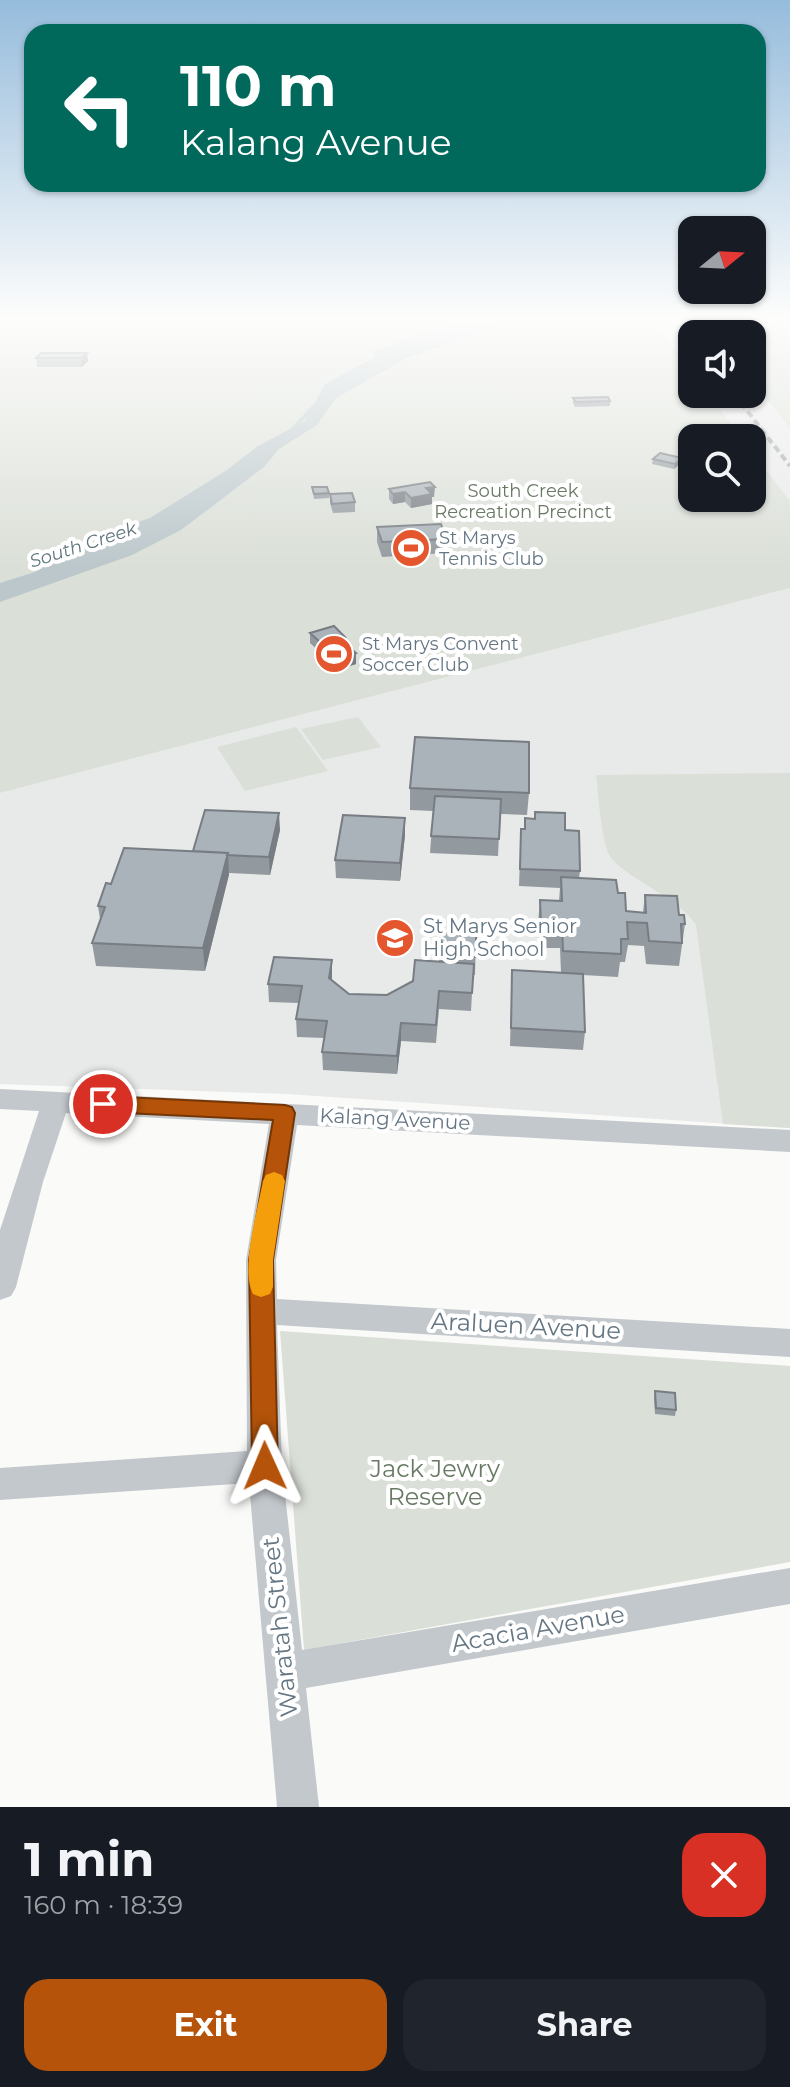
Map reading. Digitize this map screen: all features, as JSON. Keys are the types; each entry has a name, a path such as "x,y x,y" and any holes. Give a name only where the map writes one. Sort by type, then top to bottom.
{"street":[{"name":"Kalang Avenue","path":"0,1099 790,1141"},
{"path":"0,1287 28,1182 56,1102"},
{"name":"Waratah Street","path":"285,1113 261,1260 261,1311 265,1466 298,1807"},
{"name":"Araluen Avenue","path":"261,1311 790,1343"},
{"path":"0,1484 265,1466"},
{"name":"Acacia Avenue","path":"285,1672 790,1586"}],"shaded area":[{"path":"316,400 334,400 317,425 279,449 264,467 181,530 132,555 0,602 0,583 35,572 53,556 85,549 124,527 150,518 227,470 258,446 305,421"},
{"path":"767,400 790,428 790,501 766,469 766,424 732,424 720,408 766,408"},
{"name":"St Marys Senior High School","path":"790,588 790,1128 286,1094 0,1084 0,793"}],"green space":[{"name":"South Creek Recreation Precinct","path":"0,400 678,400 678,408 720,408 732,424 678,424 678,512 766,512 766,469 790,501 790,588 0,793"},
{"path":"767,400 790,400 790,428"},
{"path":"358,717 381,747 323,760 301,729"},
{"path":"296,727 328,771 245,791 217,747"},
{"path":"790,773 790,1128 723,1124 696,925 675,904 612,859 603,832 596,775"},
{"name":"Jack Jewry Reserve","path":"280,1331 790,1366 790,1562 304,1650"}],"building":[{"path":"575,400 610,401 576,402"},
{"path":"660,453 678,457 678,461 675,464 653,459"},
{"path":"430,482 435,487 426,488 432,494 411,498 405,492 393,494 389,489"},
{"path":"312,487 327,487 329,493 314,494"},
{"path":"352,493 355,502 332,504 330,494"},
{"path":"441,524 446,539 382,542 377,527"},
{"path":"334,626 345,637 339,638 356,653 344,657 336,649 330,651 310,633"},
{"path":"415,737 529,742 529,793 410,788"},
{"path":"435,796 501,799 499,839 431,836"},
{"path":"205,810 279,813 269,857 193,851"},
{"path":"535,812 565,813 565,830 579,831 580,871 520,869 521,829 525,829 525,818 535,819"},
{"path":"343,815 405,818 400,863 335,860"},
{"path":"124,848 228,853 203,948 92,943 105,907 98,906 106,883 111,884"},
{"path":"561,877 616,880 618,893 625,893 626,911 646,913 645,895 677,896 679,915 684,915 685,924 681,924 682,943 649,941 647,923 627,922 628,939 621,939 621,954 563,951 562,925 541,925 540,900 562,901"},
{"path":"450,928 468,929 467,935 476,935 476,957 439,956 441,933 450,933"},
{"path":"274,957 332,960 329,978 349,994 387,995 413,981 415,960 474,964 472,993 439,991 436,1025 401,1023 397,1056 322,1052 327,1021 296,1019 302,986 268,984"},
{"path":"512,970 583,974 585,1032 511,1028"},
{"path":"655,1391 675,1393 676,1410 656,1408"}],"waterway":[{"name":"South Creek","path":"291,431 316,404"}],"railway":[{"path":"745,408 790,466"}],"slow traffic":[{"path":"261,1287 261,1260 274,1181"}],"place":[{"name":"St Marys Tennis Club","path":"411,548"},
{"name":"St Marys Convent Soccer Club","path":"334,654"},
{"name":"St Marys Senior High School","path":"395,938"}],"route":[{"path":"103,1104 285,1113 261,1260 265,1466"}]}
